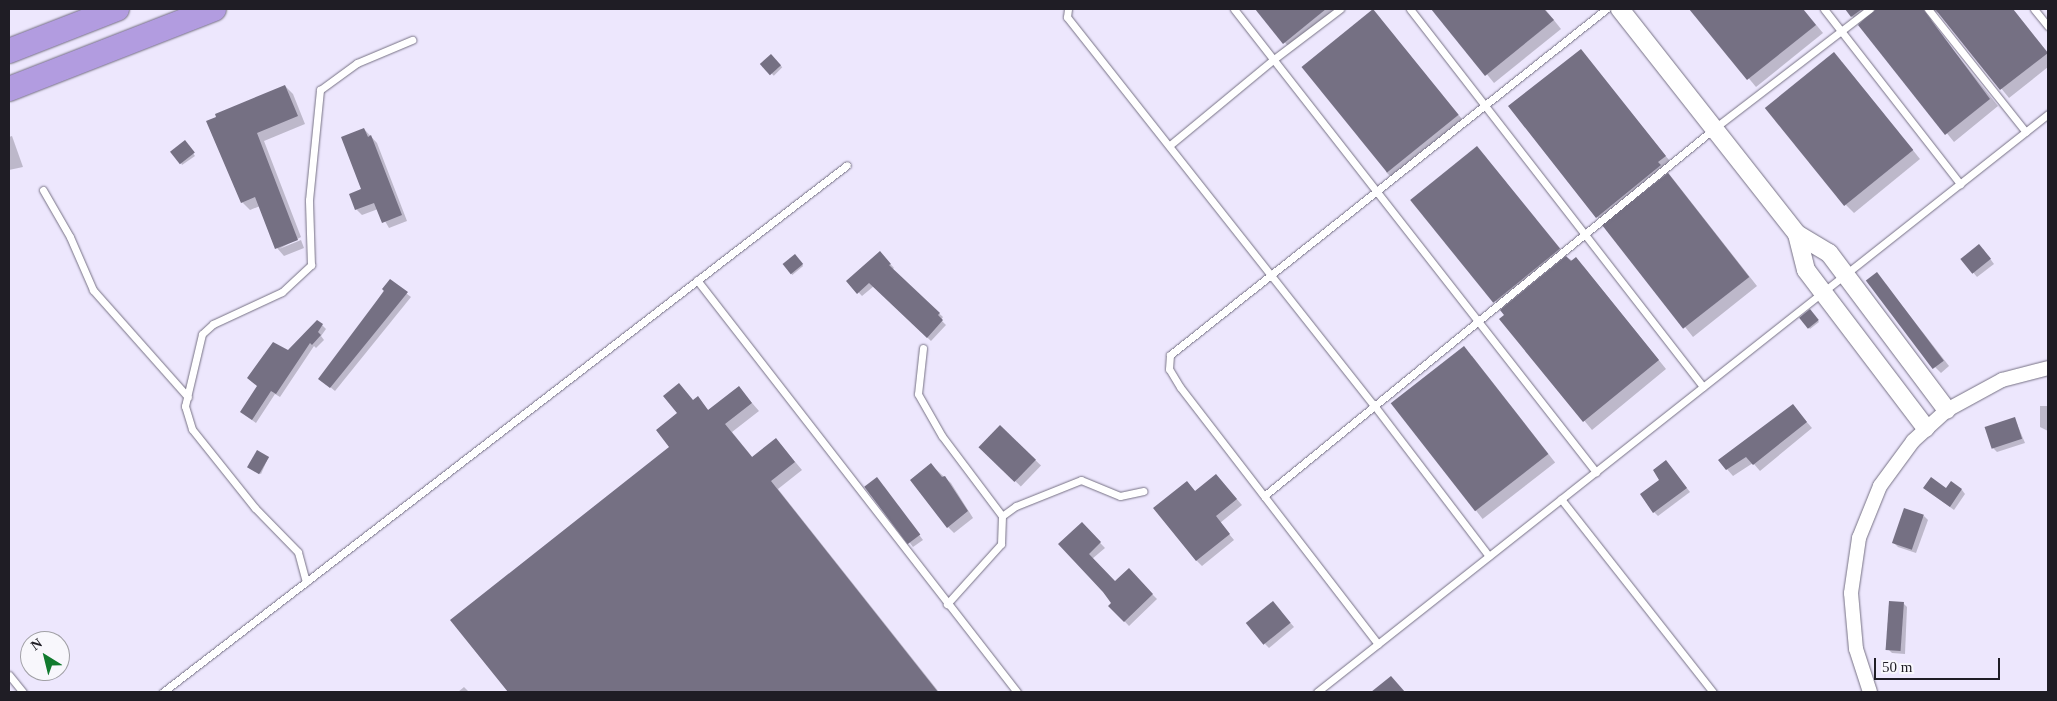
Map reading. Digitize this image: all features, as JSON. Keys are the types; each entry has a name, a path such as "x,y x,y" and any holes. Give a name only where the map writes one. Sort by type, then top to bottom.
{"highway":[{"path":"9,51 117,9"},
{"path":"9,89 214,9"}],"street":[{"path":"1620,9 1716,127 1797,234 1830,253 1947,410"},
{"path":"1797,234 1806,270 1926,428"},
{"path":"1870,692 1852,630 1851,593 1855,556 1865,520 1880,486 1900,455 1926,428 1947,410 2002,380 2048,368"}],"lane":[{"path":"1068,9 1067,17 1373,404 1489,556"},
{"path":"1234,9 1378,190 1596,472"},
{"path":"1170,146 1274,59 1340,9"},
{"path":"1410,9 1584,236 1703,387"},
{"path":"1378,644 1169,369 1170,355 1606,9"},
{"path":"1824,9 1960,184"},
{"path":"1264,496 1373,404 1480,322 1716,127 1870,9"},
{"path":"1928,9 2026,132"},
{"path":"2034,9 2048,26"},
{"path":"306,582 298,552 255,508 192,429 185,406 202,334 212,324 282,292 311,265 310,182 320,90 357,63 412,40"},
{"path":"1317,692 2048,114"},
{"path":"163,692 847,165"},
{"path":"43,190 70,237 94,290 188,397"},
{"path":"697,280 947,604 1018,692"},
{"path":"923,348 918,394 942,436 1002,516 1000,544 947,604"},
{"path":"1002,516 1016,506 1080,480 1120,496 1143,491"},
{"path":"1562,499 1713,692"},
{"path":"9,675 23,692"}],"building":[{"path":"1255,9 1326,9 1283,44"},
{"path":"1373,9 1459,115 1387,173 1302,67"},
{"path":"1431,9 1544,9 1554,20 1485,76"},
{"path":"1689,9 1803,9 1816,25 1747,80"},
{"path":"1845,9 1862,9 1851,17"},
{"path":"1875,9 1923,9 1990,99 1945,135 1858,25"},
{"path":"1935,9 2013,9 2048,53 2000,90"},
{"path":"1581,49 1666,156 1658,162 1661,165 1596,218 1508,106"},
{"path":"1834,52 1913,150 1844,206 1765,108"},
{"path":"771,54 781,65 770,75 760,64"},
{"path":"285,85 298,116 257,133 298,240 275,249 255,197 241,203 206,121 216,117 215,114"},
{"path":"364,128 368,137 371,135 402,215 382,223 374,203 355,210 349,194 361,189 341,137"},
{"path":"185,140 195,153 180,164 170,152"},
{"path":"1477,146 1560,249 1493,303 1410,200"},
{"path":"1668,173 1749,277 1683,329 1602,225"},
{"path":"1979,244 1991,259 1972,274 1960,259"},
{"path":"880,251 891,264 889,265 940,313 938,315 943,320 927,338 869,283 857,294 846,281"},
{"path":"795,254 803,264 791,274 783,264"},
{"path":"1566,256 1571,261 1576,257 1659,360 1583,422 1499,319 1504,315 1500,310"},
{"path":"1877,272 1944,361 1933,369 1866,280"},
{"path":"390,279 408,292 330,388 318,379 384,291 382,289"},
{"path":"1810,309 1819,320 1808,329 1799,318"},
{"path":"317,320 323,324 318,332 321,335 312,345 310,343 276,394 271,391 252,420 240,412 257,386 247,378 273,342 288,350"},
{"path":"1464,346 1548,454 1475,511 1391,403"},
{"path":"679,383 693,400 698,396 708,410 739,386 752,403 725,424 752,457 776,438 795,462 771,481 938,692 508,692 450,620 669,447 656,430 677,413 663,396"},
{"path":"1793,404 1807,422 1753,465 1746,457 1726,470 1718,460"},
{"path":"2015,417 2022,439 1992,449 1985,427"},
{"path":"1000,425 1036,460 1014,482 978,447"},
{"path":"257,450 269,457 259,474 247,467"},
{"path":"1666,460 1687,488 1653,513 1640,494 1659,480 1653,470"},
{"path":"931,463 942,477 945,476 968,511 947,528 910,480"},
{"path":"1216,474 1237,499 1216,516 1230,534 1196,561 1153,508 1187,481 1195,491"},
{"path":"877,477 920,535 908,544 864,487"},
{"path":"1931,477 1946,488 1951,481 1962,489 1950,507 1923,488"},
{"path":"1904,508 1924,515 1912,550 1892,543"},
{"path":"1082,522 1101,542 1089,554 1115,581 1129,568 1153,594 1124,622 1108,606 1111,603 1103,592 1058,544"},
{"path":"1273,601 1291,623 1263,645 1246,623"},
{"path":"1889,601 1904,602 1901,651 1886,650"},
{"path":"1391,676 1405,692 1371,692"}]}
